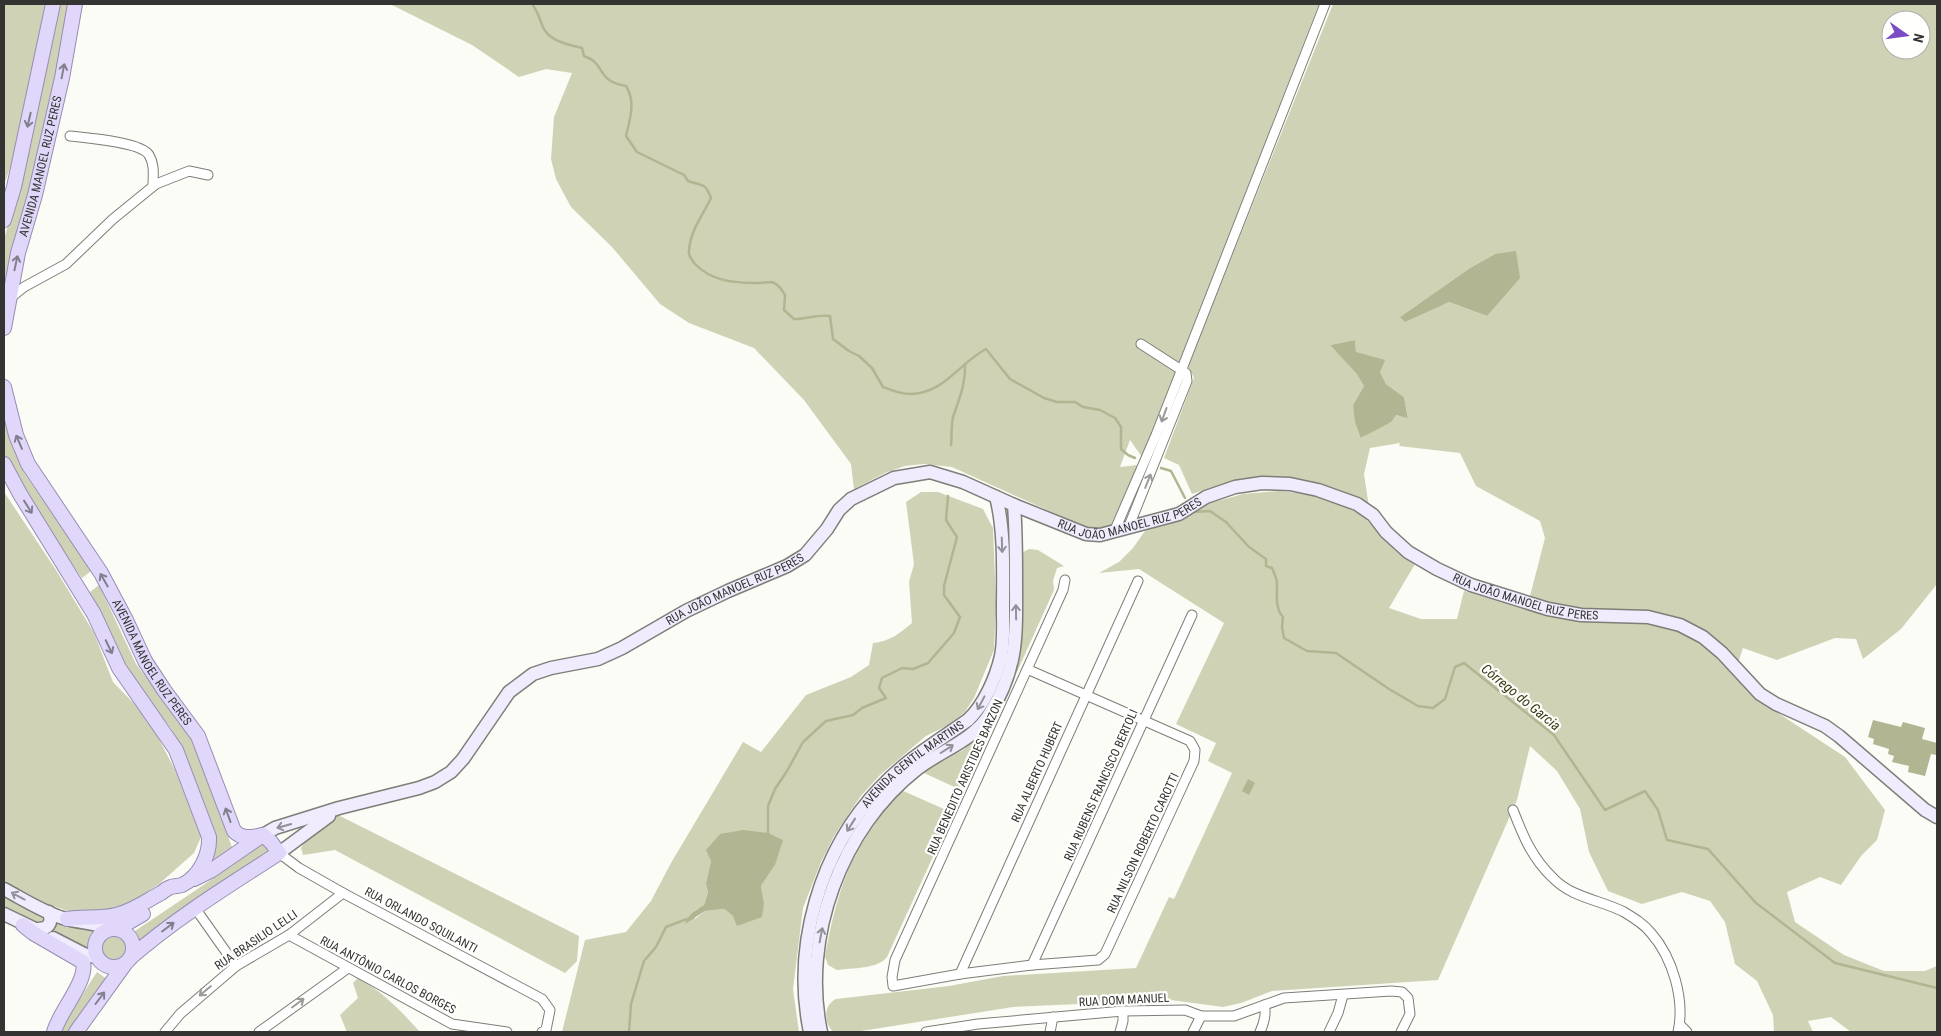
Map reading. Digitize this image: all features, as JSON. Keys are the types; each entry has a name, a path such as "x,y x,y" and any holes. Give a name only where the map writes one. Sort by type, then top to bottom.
{"main road":[{"name":"AVENIDA MANOEL RUZ PERES","path":"4,220 14,187 53,4"},
{"name":"AVENIDA MANOEL RUZ PERES","path":"4,328 6,300 35,195 62,78 76,4"},
{"name":"AVENIDA MANOEL RUZ PERES","path":"4,387 16,435 28,464 101,573 145,661 198,736 234,832 245,838 263,835"},
{"name":"AVENIDA MANOEL RUZ PERES","path":"4,464 94,614 119,668 176,750 209,837 209,847 204,862 194,874 158,904 115,929"},
{"name":"RUA JOÃO MANOEL RUZ PERES","path":"263,835 275,828 339,808 419,788 435,782 451,772 462,760 510,692 533,674 551,668 598,659 711,599 787,566 805,555 827,529 839,510 850,499 894,478 930,472 963,482 1086,534 1100,535 1179,514 1206,497 1234,487 1290,484 1318,490 1357,504 1373,516 1386,532 1408,552 1437,569 1471,585 1548,609 1564,612 1581,615 1648,617 1680,625 1703,637 1722,653 1760,694 1776,704 1826,726 1925,810 1937,817"},
{"name":"AVENIDA GENTIL MARTINS","path":"810,1032 807,944 814,907 827,868 838,845 859,812 881,786 911,759 968,720 981,703 1001,656 1002,526 996,497"},
{"name":"AVENIDA GENTIL MARTINS","path":"821,1032 810,990 825,912 836,879 852,847 868,820 891,791 917,768 973,732 988,717 1002,691 1011,667 1016,634 1016,527 1014,505"},
{"name":"RUA JOÃO MANOEL RUZ PERES","path":"279,853 339,808"},
{"name":"AVENIDA MANOEL RUZ PERES","path":"182,885 212,870 263,835"},
{"path":"76,1032 128,961 152,939 195,908 279,853 263,835"},
{"path":"67,919 77,917 104,918 130,911 170,887 182,885"},
{"path":"4,889 49,912 78,923 98,924 126,933 132,940 133,950 128,961 111,967 4,914"},
{"path":"37,930 45,929 49,925 51,918 49,912"},
{"path":"23,924 33,933 84,962 83,976 56,1023 54,1032"},
{"path":"99,960 95,948 97,939 103,932 115,929"},
{"path":"54,1032 99,960"}],"street":[{"path":"1114,532 1156,435 1180,369 1325,4"},
{"path":"70,136 137,146 148,153 154,166 153,186"},
{"path":"6,300 66,264 153,186 189,171 208,175"},
{"path":"1129,526 1187,381 1186,373 1141,344"},
{"path":"1002,526 1016,527"},
{"name":"RUA BENEDITO ARISTIDES BARZON","path":"960,974 893,986 892,977 895,960 1063,590 1065,580"},
{"name":"RUA ALBERTO HUBERT","path":"960,974 1138,581"},
{"name":"RUA RUBENS FRANCISCO BERTOLI","path":"1032,965 1192,615"},
{"path":"1027,669 1144,721"},
{"name":"RUA NILSON ROBERTO CAROTTI","path":"1032,965 1092,961 1098,960 1105,954 1194,760 1195,750 1190,741 1144,721"},
{"path":"1513,810 1528,848 1553,879 1574,893 1622,911 1639,921 1652,933 1673,970 1681,1011 1679,1028 1687,1032"},
{"name":"RUA ORLANDO SQUILANTI","path":"279,853 299,868 343,893 542,999 550,1010 546,1030 542,1032"},
{"name":"RUA BRASILIO LELLI","path":"165,1032 180,1014 236,966 289,935 343,893"},
{"path":"195,908 236,966"},
{"name":"RUA ANTÔNIO CARLOS BORGES","path":"289,935 452,1024 507,1032"},
{"path":"960,974 1032,965"},
{"path":"259,1032 348,968"},
{"name":"RUA DOM MANUEL","path":"926,1032 978,1028 1053,1017 1123,1011 1185,1010 1201,1016 1234,1016 1284,998 1391,991 1402,992 1408,998 1410,1014 1401,1032"},
{"path":"1330,1032 1343,995"},
{"path":"1260,1032 1265,1018 1264,1005"},
{"path":"1120,1032 1123,1011"},
{"path":"1193,1032 1201,1016"},
{"path":"1050,1032 1053,1017"}],"shaded area":[{"path":"4,4 45,4 17,148 4,185"},
{"path":"59,4 70,4 47,121 4,286 4,239 31,145"},
{"path":"390,4 1319,4 1142,457 1130,440 1120,467 1138,465 1111,525 1101,531 1091,530 952,467 924,464 905,466 885,473 854,489 851,464 804,400 754,348 689,323 660,304 612,247 571,207 556,179 551,159 554,117 572,73 546,69 519,77 472,45"},
{"path":"1333,4 1937,4 1937,584 1901,629 1863,659 1856,639 1835,638 1777,660 1743,648 1738,663 1705,633 1529,600 1545,538 1540,521 1476,486 1460,453 1399,446 1400,443 1370,448 1364,474 1369,507 1325,486 1278,477 1222,484 1192,494 1179,465 1164,458 1194,378 1188,366","holes":["1495,254 1487,316 1449,302 1400,317 1470,268","1355,340 1356,352 1380,372 1386,384 1404,397 1408,417 1396,415 1362,438 1353,405 1364,386 1358,374 1330,345"]},
{"path":"1516,251 1520,278 1487,316 1449,302 1405,322 1400,317 1470,268 1495,254"},
{"path":"1355,340 1356,352 1385,360 1380,372 1386,384 1404,397 1408,418 1396,415 1391,422 1361,438 1355,422 1353,405 1364,386 1357,374 1330,345"},
{"path":"4,415 24,473 91,571 82,578 6,461 4,452"},
{"path":"1279,491 1316,495 1341,504 1362,515 1397,552 1415,564 1389,608 1421,619 1457,619 1464,591 1526,610 1587,622 1627,622 1670,627 1700,642 1763,703 1845,757 1885,810 1877,840 1861,856 1841,885 1820,877 1787,892 1795,922 1844,955 1884,971 1925,971 1937,966 1937,1032 1851,1032 1831,1017 1808,1021 1813,1032 1774,1032 1773,1015 1757,981 1735,964 1725,922 1710,901 1682,892 1642,904 1608,891 1589,852 1580,809 1557,771 1530,746 1517,800 1438,980 1272,991 1241,1003 1223,1007 1171,1000 1013,1007 855,1032 833,1032 828,1024 826,1014 829,1005 836,999 949,986 1003,976 1136,968 1169,897 1174,899 1232,773 1208,761 1216,743 1176,724 1224,623 1139,569 1099,573 1119,562 1133,548 1145,531 1207,504 1243,494"},
{"path":"4,492 56,570 94,633 113,682 148,718 175,770 201,837 194,853 159,884 118,911 71,912 47,904 4,881"},
{"path":"921,492 938,492 983,509 993,528 996,604 994,650 974,698 964,713 946,726 926,736 880,775 860,797 834,836 821,862 803,908 793,989 799,1032 562,1032 585,940 626,932 651,901 671,863 743,742 761,752 806,695 851,677 869,665 873,643 889,639 912,623 909,582 914,564 906,502","holes":["711,861 775,865 761,886 764,903 733,916 724,909 705,911 695,919 694,911 704,905 708,891 706,883"]},
{"path":"1029,549 1038,550 1064,566 1057,568 1053,581 1054,590 1011,684 1021,652 1020,560 1023,552"},
{"path":"99,585 136,664 190,737 198,751 233,850 204,870 215,854 214,835 180,746 171,728 138,687 125,666 90,592"},
{"path":"1004,700 963,791 922,772 963,750 976,739 988,727"},
{"path":"1873,720 1901,727 1903,722 1925,728 1922,739 1937,743 1936,755 1931,754 1925,776 1908,772 1909,766 1892,762 1894,756 1888,754 1889,749 1873,744 1874,739 1868,737"},
{"path":"1248,779 1255,783 1249,795 1242,791"},
{"path":"901,790 953,813 887,957 878,964 871,966 837,970 828,965 825,957 834,913 844,881 865,839"},
{"path":"338,815 579,936 577,961 565,973 335,850 303,855 301,848 306,840"},
{"path":"743,830 768,833 783,840 775,865 761,886 764,903 762,917 737,926 733,916 724,909 705,911 685,924 690,915 704,905 708,892 706,883 711,861 706,850 720,834"},
{"path":"259,842 271,845 269,853 140,943 135,931 251,853"},
{"path":"4,896 42,916 46,921 41,927 4,909"},
{"path":"52,921 97,928 89,939 87,952 46,932"},
{"path":"114,935 124,939 128,949 124,959 114,963 104,959 100,949 104,939"},
{"path":"97,972 108,980 70,1032 58,1032"},
{"path":"358,978 399,1009 420,1032 347,1032 340,1015 358,998 353,983"}],"waterway":[{"name":"Córrego do Garcia","path":"532,4 549,35 558,41 582,48 584,56 596,63 605,76 616,84 626,86 631,98 626,136 637,152 684,175 688,181 702,185 707,189 711,198 694,230 689,253 701,270 723,280 756,283 771,282 776,284 785,295 784,310 794,319 830,316 833,339 859,356 872,368 883,387 896,392 910,394 922,393 932,389 951,377 976,355 986,349 1010,379 1044,398 1057,402 1075,402 1083,407 1100,410 1115,418 1121,427 1121,449 1135,458"},
{"path":"951,445 952,420 960,398 965,364"},
{"name":"Córrego do Garcia","path":"1161,468 1171,471 1185,498"},
{"path":"768,833 768,806 775,789 803,742 826,721 853,715 862,708 886,698 879,688 882,678 902,668 913,669 928,663 954,633 960,617 944,595 944,586 957,537 946,520 948,496"},
{"name":"Córrego do Garcia","path":"1193,512 1210,511 1226,522 1249,547 1266,559 1266,566 1272,568 1277,584 1277,602 1283,617 1284,638 1307,651 1336,653 1418,706 1433,708 1445,699 1455,667 1464,663 1554,735 1605,810 1645,791 1658,810 1667,840 1708,849 1756,903 1835,963 1937,988"},
{"path":"629,1032 631,1004 644,961 656,947 666,927 687,919"}]}
